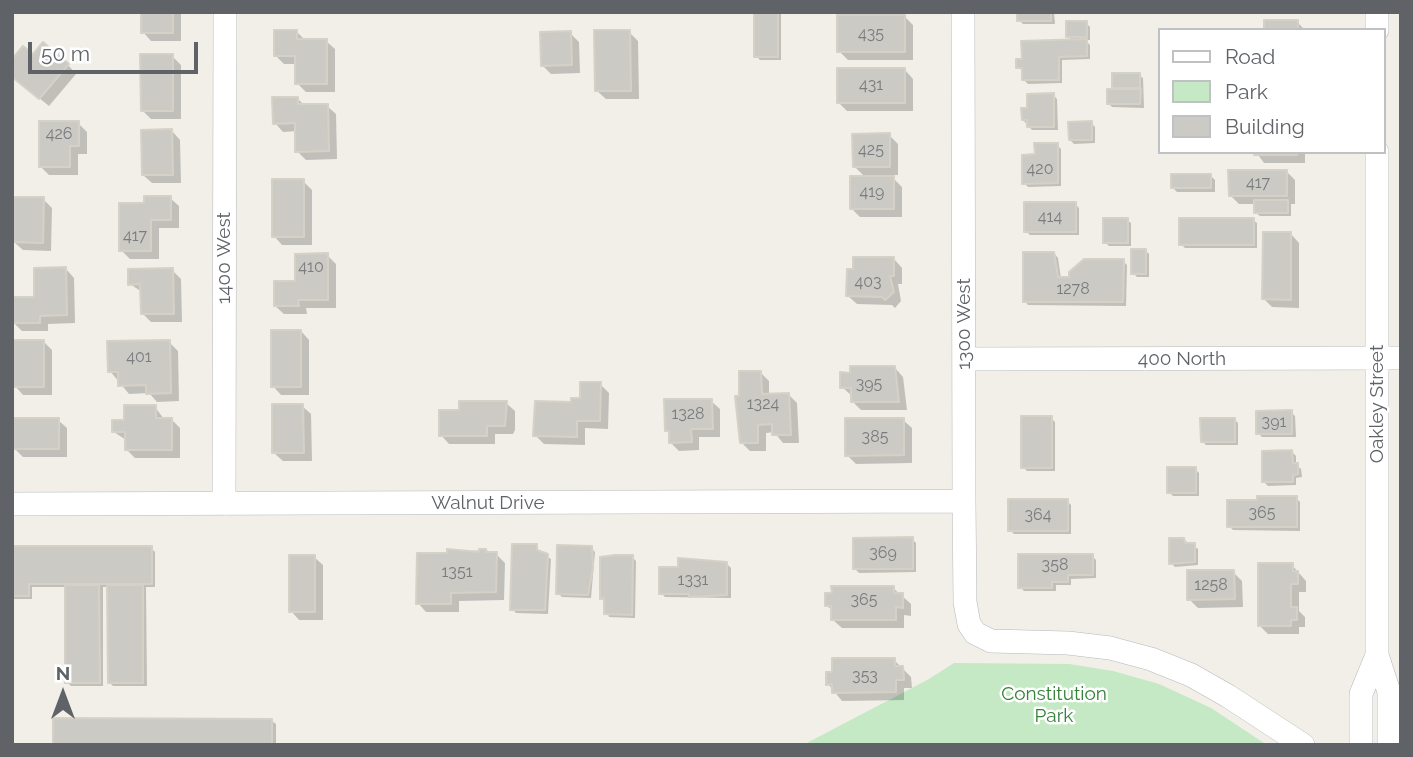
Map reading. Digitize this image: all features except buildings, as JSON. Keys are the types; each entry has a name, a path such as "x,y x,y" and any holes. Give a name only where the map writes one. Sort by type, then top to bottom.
{"street":[{"name":"1400 West","path":"224,504 225,12"},
{"name":"1300 West","path":"963,12 964,501 965,602 969,624 975,633 991,641 1068,643 1110,648 1151,659 1219,691 1303,745"},
{"name":"Oakley Street","path":"1377,154 1377,655 1389,692 1389,745"},
{"name":"400 North","path":"964,359 1401,358"},
{"name":"Walnut Drive","path":"12,504 964,501"},
{"name":"Oakley Street","path":"1361,745 1361,694 1377,655"}],"green space":[{"name":"Constitution Park","path":"954,663 1069,664 1113,671 1159,684 1211,708 1267,745 803,745 929,679"}]}
